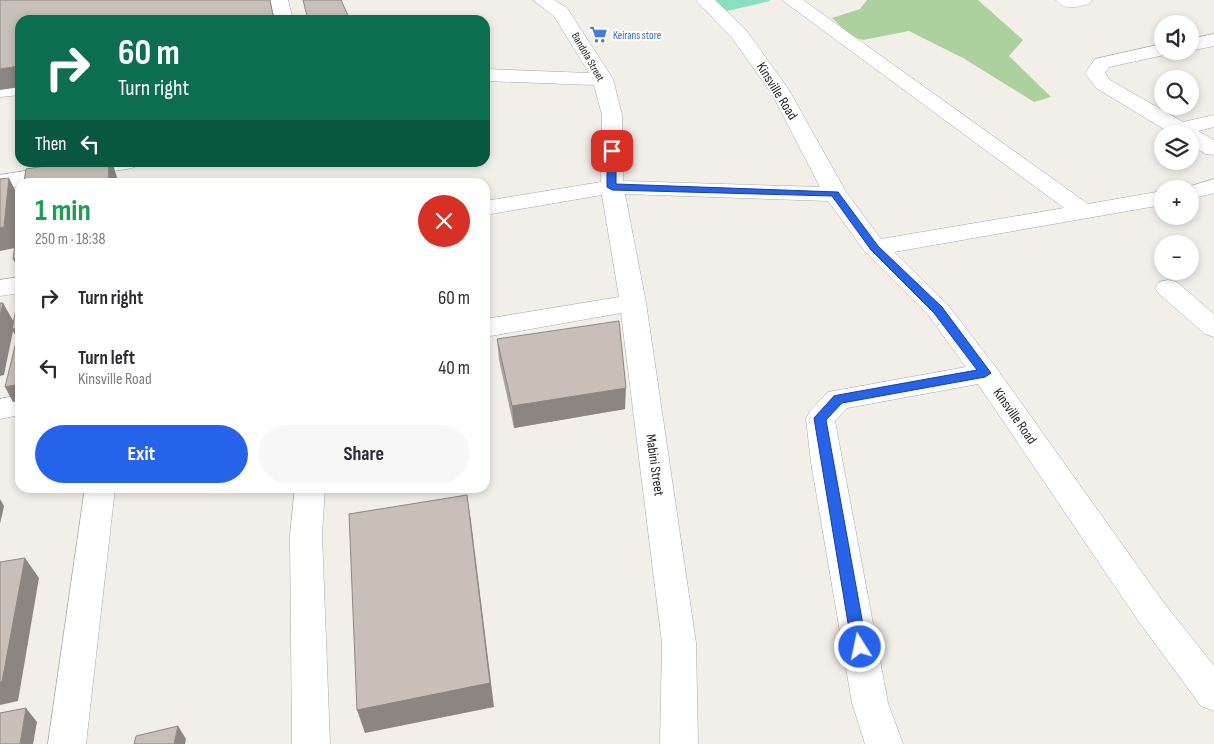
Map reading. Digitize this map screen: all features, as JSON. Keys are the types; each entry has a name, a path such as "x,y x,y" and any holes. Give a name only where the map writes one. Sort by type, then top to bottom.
{"street":[{"path":"279,0 283,15"},
{"name":"Bandola Street","path":"542,0 561,12 603,80 612,115 612,187"},
{"name":"Kinsville Road","path":"705,0 739,34 782,94 835,194 875,248 938,310 985,373 1148,609 1214,694"},
{"path":"791,0 1083,210"},
{"path":"1065,0 1068,2 1083,0"},
{"path":"1199,43 1214,40"},
{"path":"1154,52 1102,63 1096,73 1103,84 1172,125"},
{"path":"490,75 603,80"},
{"path":"0,91 15,89"},
{"path":"1199,127 1214,121"},
{"path":"1199,140 1214,149"},
{"path":"0,182 51,168 64,167"},
{"path":"1199,190 1214,186"},
{"path":"490,207 612,187 835,194"},
{"name":"Mabini Street","path":"612,187 633,303 678,643 678,744"},
{"path":"875,248 1083,210 1154,199"},
{"path":"0,288 15,286"},
{"path":"1168,288 1214,328"},
{"path":"490,327 633,303"},
{"path":"884,744 870,703 820,418 838,399 985,373"},
{"path":"0,409 15,407"},
{"path":"67,744 99,493"},
{"path":"310,493 306,535 311,744"}],"green space":[{"path":"714,0 769,0 770,1 727,11"},
{"path":"867,0 978,0 1023,40 1009,56 1051,97 1034,102 963,58 909,31 863,40 852,37 832,18 860,9"}],"building":[{"path":"0,0 270,0 273,15 15,15 15,67 0,69"},
{"path":"303,0 341,0 348,15 307,15"},
{"path":"39,167 109,167 108,178 25,178 26,169"},
{"path":"9,178 4,227 0,228 0,179"},
{"path":"0,303 3,303 0,317"},
{"path":"15,314 15,329 12,329"},
{"path":"619,321 626,388 512,406 497,339"},
{"path":"15,346 15,385 5,387"},
{"path":"467,495 490,683 357,710 349,514"},
{"path":"25,558 2,682 0,682 0,562"},
{"path":"26,708 20,744 0,744 0,713"},
{"path":"178,726 174,744 134,744 136,736"}],"place":[{"name":"Keirans store","path":"599,35"}],"route":[{"path":"612,151 612,187 835,194 875,248 938,310 985,373 838,399 820,418 826,462 860,647"}]}
